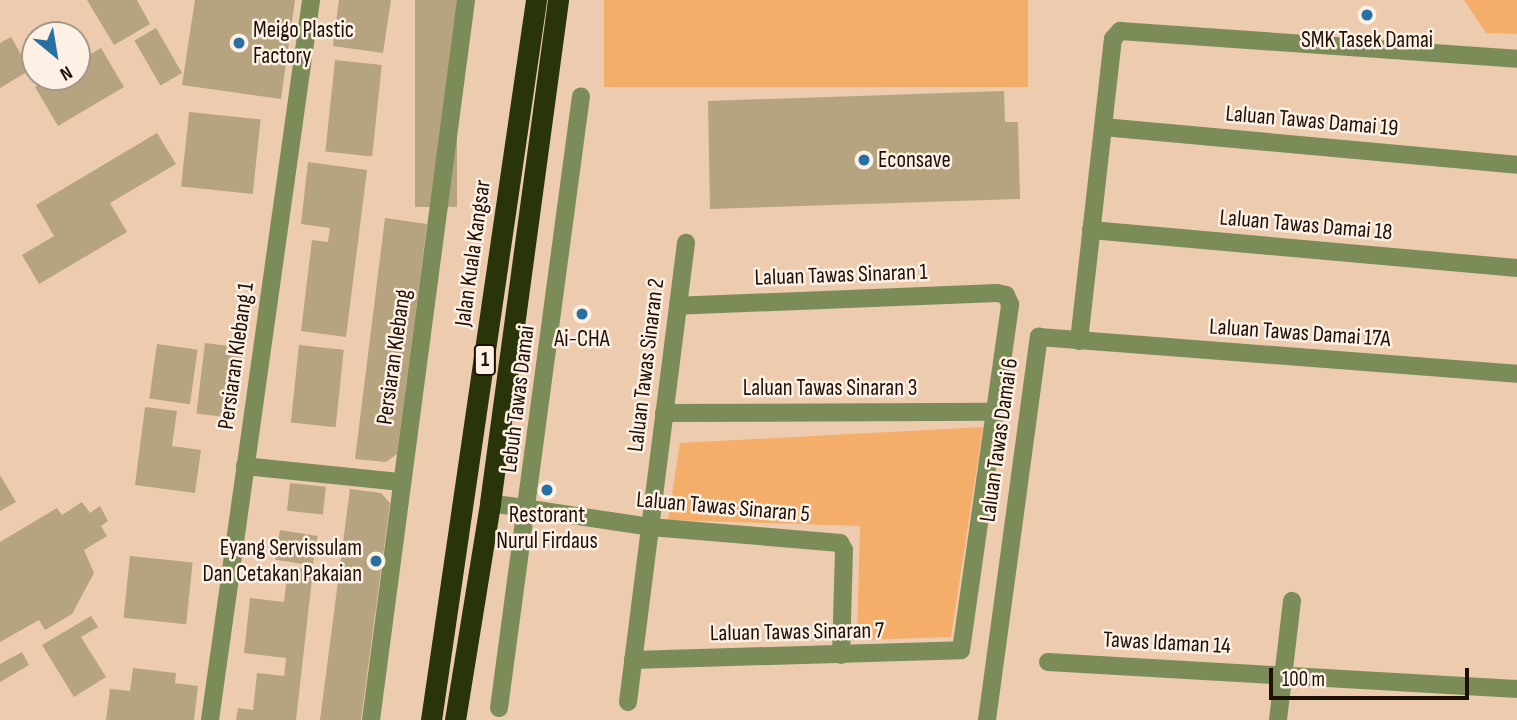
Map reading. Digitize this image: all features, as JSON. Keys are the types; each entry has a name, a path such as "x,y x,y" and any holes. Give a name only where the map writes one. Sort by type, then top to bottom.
{"highway":[{"name":"1","path":"455,720 490,503 558,0"},
{"name":"Jalan Kuala Kangsar","path":"431,720 535,1"}],"street":[{"name":"Persiaran Klebang 1","path":"210,720 311,0"},
{"name":"Persiaran Klebang","path":"370,720 466,0"},
{"path":"1079,341 1113,39 1128,28 1517,59"},
{"name":"Lebuh Tawas Damai","path":"499,708 581,96"},
{"name":"Laluan Tawas Damai 19","path":"1103,127 1517,165"},
{"name":"Laluan Tawas Damai 18","path":"1091,230 1517,268"},
{"name":"Laluan Tawas Sinaran 2","path":"628,702 686,243"},
{"name":"Laluan Tawas Sinaran 1","path":"678,306 1006,295 1010,304 995,412"},
{"name":"Laluan Tawas Damai 6","path":"987,720 1037,340 1079,341"},
{"name":"Laluan Tawas Damai 17A","path":"1079,341 1517,374"},
{"name":"Laluan Tawas Sinaran 3","path":"664,413 995,412"},
{"name":"Laluan Tawas Sinaran 7","path":"633,660 961,650 995,412"},
{"path":"245,466 401,482"},
{"name":"Laluan Tawas Sinaran 5","path":"490,503 650,527 840,543 845,550 841,655"},
{"path":"1278,720 1292,601"},
{"name":"Tawas Idaman 14","path":"1048,662 1517,689"}],"shaded area":[{"path":"604,0 1028,0 1028,87 604,87"},
{"path":"1464,0 1517,0 1517,34 1486,33"},
{"path":"983,427 951,637 857,640 860,526 668,520 680,443"}],"building":[{"path":"87,0 137,0 150,24 114,45"},
{"name":"Meigo Plastic Factory","path":"195,0 295,0 281,99 182,85"},
{"path":"339,0 391,0 383,53 333,46"},
{"path":"415,0 457,0 457,207 415,207"},
{"path":"156,28 182,73 160,86 134,40"},
{"path":"11,37 21,54 21,75 0,88 0,43"},
{"path":"101,48 124,87 58,126 37,91 91,91 91,54"},
{"path":"335,60 382,65 372,156 325,151"},
{"name":"Econsave","path":"1004,91 1005,122 1018,122 1020,199 710,209 708,101"},
{"path":"189,112 261,120 253,194 181,187"},
{"path":"157,133 176,164 110,203 127,232 39,284 22,255 54,236 36,205"},
{"path":"308,162 367,170 346,337 301,331 312,240 328,242 330,228 301,224"},
{"path":"385,218 427,224 397,454 386,462 355,459"},
{"path":"205,343 243,348 234,418 196,413"},
{"path":"157,344 198,350 190,404 149,398"},
{"path":"299,345 344,350 336,427 291,423"},
{"path":"145,407 177,411 172,446 201,450 195,493 135,485"},
{"path":"0,475 16,502 0,511"},
{"path":"290,483 326,487 323,515 287,511"},
{"path":"350,489 381,493 390,503 361,720 320,720"},
{"path":"82,502 90,513 100,506 108,521 101,526 107,536 84,550 94,573 72,614 45,630 39,620 0,642 0,542 57,508 62,515"},
{"path":"280,530 318,536 313,566 275,560"},
{"path":"130,556 193,563 186,624 124,618"},
{"path":"288,567 313,570 296,720 236,720 238,708 253,710 257,673 284,676 286,658 244,653 250,598 284,602"},
{"path":"91,616 98,627 81,637 106,677 74,697 42,645"},
{"path":"22,652 29,665 0,682 0,664"},
{"path":"133,668 176,673 175,683 198,686 194,720 106,720 110,689 130,691"}],"place":[{"name":"SMK Tasek Damai","path":"1367,15"},
{"name":"Meigo Plastic Factory","path":"239,43"},
{"name":"Econsave","path":"864,160"},
{"name":"Ai-CHA","path":"582,314"},
{"name":"Restorant Nurul Firdaus","path":"547,490"},
{"name":"Eyang Servissulam Dan Cetakan Pakaian","path":"376,561"}]}
